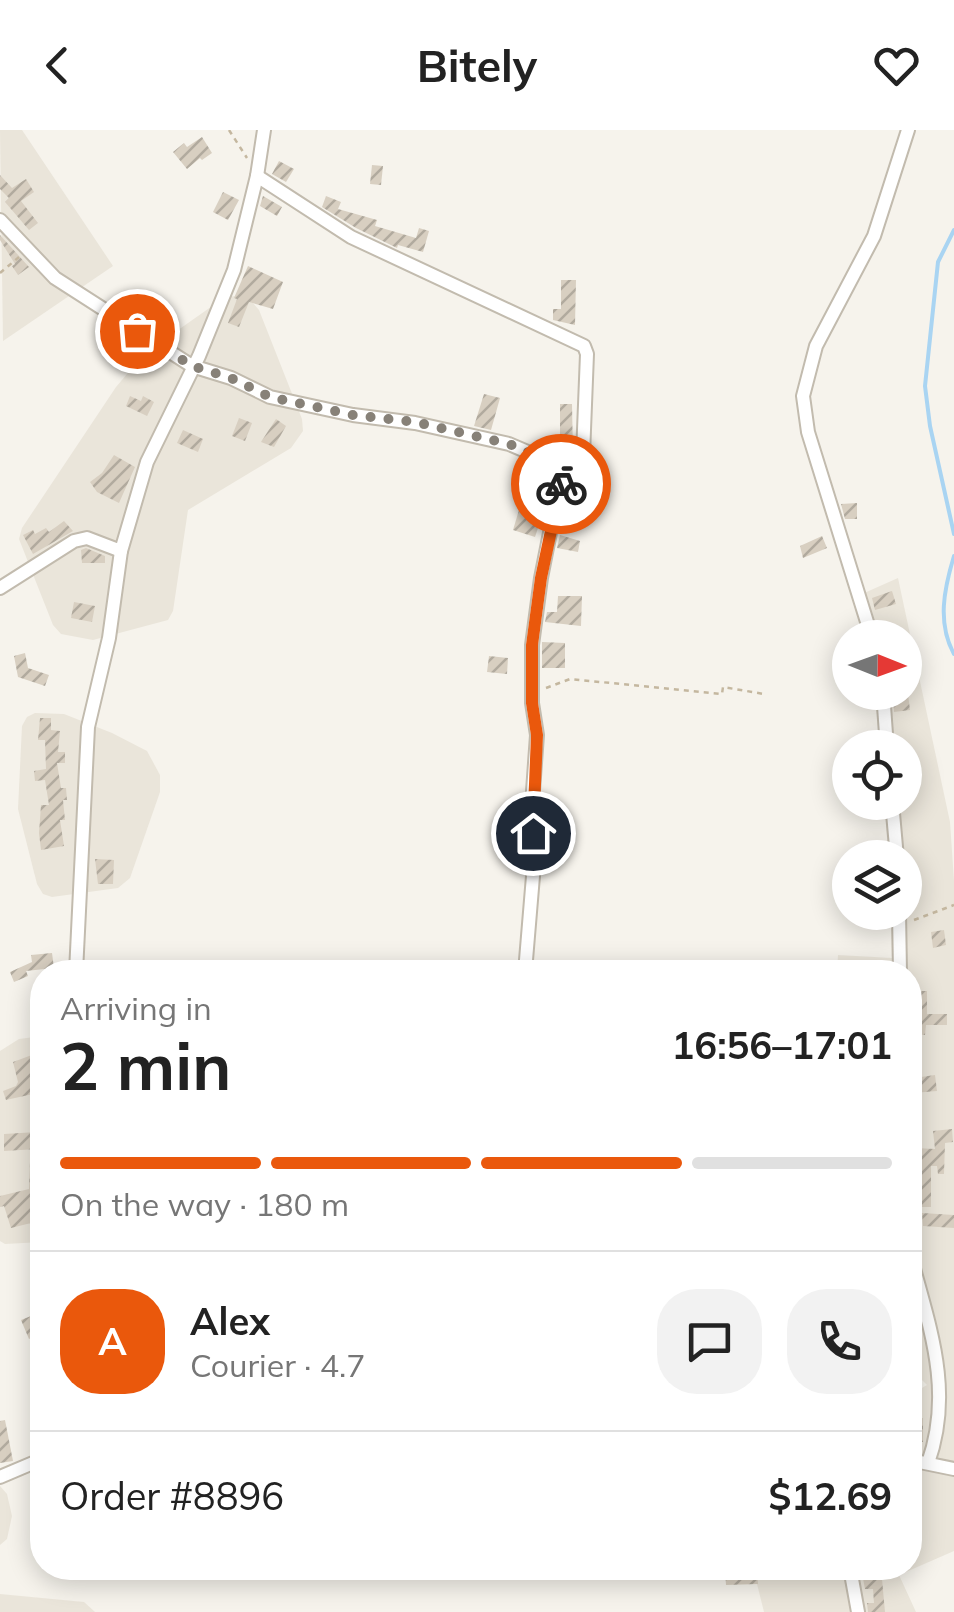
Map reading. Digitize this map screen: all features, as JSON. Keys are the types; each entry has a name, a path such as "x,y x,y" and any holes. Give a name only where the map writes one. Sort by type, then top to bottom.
{"street":[{"path":"77,960 88,727 109,638 121,551 148,462 234,270 258,176 264,130"},
{"path":"866,620 808,432 804,396 816,346 874,236 908,130"},
{"path":"0,220 54,278 192,366 231,378 270,397 353,415 415,422 509,444 563,467 580,462 587,354 584,346 351,237 258,176"},
{"path":"526,960 537,735 532,703 532,645 563,467"},
{"path":"0,588 74,541 87,538 121,551"},
{"path":"899,930 900,960"},
{"path":"922,1304 942,1388 936,1442 928,1463"},
{"path":"922,1462 954,1468"},
{"path":"0,1477 30,1464"},
{"path":"852,1580 858,1612"}],"path":[{"path":"229,130 258,176"},
{"path":"0,272 28,250"},
{"path":"532,703 544,689 570,678 722,694 722,687 764,694"},
{"path":"922,913 954,905"}],"shaded area":[{"path":"0,130 22,130 113,266 3,341"},
{"path":"236,296 259,310 302,419 303,431 291,448 188,510 173,611 168,620 93,640 61,634 53,625 19,539 22,528 116,387 144,354 225,297"},
{"path":"898,578 907,620 859,620 853,598"},
{"path":"922,691 950,822 954,881 954,1551 922,1565 922,1388 927,1385 922,1380 922,960 838,960 838,955 892,958 891,930 922,930 922,840 887,840 886,820 922,820 922,730 878,730 877,710 922,710"},
{"path":"35,713 64,714 112,733 147,751 160,775 160,792 130,878 118,888 52,897 43,894 37,884 18,809 22,726"},
{"path":"30,1038 30,1243 5,1244 0,1241 0,1051 19,1039"},
{"path":"0,1486 7,1494 12,1516 7,1539 0,1545"},
{"path":"756,1580 901,1580 916,1612 764,1612"},
{"path":"0,1594 84,1602 95,1612 0,1612"}],"building":[{"path":"202,137 212,153 187,169 173,152"},
{"path":"279,161 294,169 286,182 272,174"},
{"path":"372,165 383,166 381,185 370,184"},
{"path":"0,175 12,188 26,179 34,192 21,201 38,223 29,230 5,202 9,198 0,189"},
{"path":"223,192 239,200 228,220 213,212"},
{"path":"263,196 282,207 277,216 260,206"},
{"path":"326,196 341,202 338,209 377,220 375,226 416,238 419,228 429,231 423,252 398,245 397,248 356,228 322,207"},
{"path":"0,235 29,267 18,275 0,240"},
{"path":"248,266 283,282 273,309 249,302 239,327 228,323"},
{"path":"561,280 576,280 575,325 553,320 553,309 561,309"},
{"path":"119,296 139,308 133,316 114,303"},
{"path":"129,344 140,353 132,365 120,356"},
{"path":"484,394 500,398 491,430 474,426"},
{"path":"130,396 141,401 143,396 154,402 147,416 126,406"},
{"path":"560,404 572,404 573,454 560,454"},
{"path":"239,418 252,423 245,441 232,436"},
{"path":"276,419 286,426 274,447 261,442"},
{"path":"183,430 203,439 198,452 177,443"},
{"path":"114,455 135,467 119,503 97,492 90,482"},
{"path":"857,503 857,519 845,519 841,504"},
{"path":"519,510 542,516 535,537 513,530"},
{"path":"64,521 73,531 33,554 23,535 46,528 49,532"},
{"path":"560,535 580,541 578,552 557,548"},
{"path":"822,536 827,548 803,558 800,546"},
{"path":"86,548 105,556 105,563 82,563 81,550"},
{"path":"892,591 896,604 875,610 872,598"},
{"path":"558,596 582,596 581,626 545,622 547,612 557,612"},
{"path":"74,602 95,606 92,622 71,618"},
{"path":"542,642 565,643 565,668 542,668"},
{"path":"25,653 28,668 49,675 45,686 18,677 14,656"},
{"path":"489,656 508,658 507,674 487,672"},
{"path":"40,718 51,718 51,730 60,731 58,752 65,752 65,763 57,763 67,800 63,800 65,820 60,820 64,846 41,850 41,805 49,805 45,780 35,781 34,771 46,769 45,740 38,740"},
{"path":"95,859 114,860 113,884 98,884"},
{"path":"944,930 946,945 933,948 931,932"},
{"path":"52,953 53,960 32,960 31,955"},
{"path":"30,963 28,976 14,982 10,972"},
{"path":"922,991 927,991 927,1014 947,1014 947,1025 926,1025 925,1035"},
{"path":"30,1056 30,1095 6,1100 3,1091 18,1082 13,1062"},
{"path":"935,1075 937,1091 922,1092 922,1077"},
{"path":"952,1129 953,1142 945,1143 944,1174 938,1174 937,1166 931,1166 931,1207 922,1207 922,1148 935,1149 933,1131"},
{"path":"30,1132 30,1149 4,1151 4,1134"},
{"path":"30,1161 30,1223 11,1228 4,1206 0,1207 0,1196 29,1189"},
{"path":"922,1213 954,1215 954,1228 923,1226"},
{"path":"30,1316 30,1339 29,1339 21,1320"},
{"path":"5,1420 13,1461 0,1463 0,1421"},
{"path":"726,1580 758,1580 758,1584 726,1585"},
{"path":"863,1580 882,1580 885,1612 868,1612 867,1603 874,1603 873,1589 865,1589"}],"waterway":[{"path":"954,230 938,262 925,386 954,534"},
{"path":"954,556 944,606 945,630 954,654"}],"way so far":[{"path":"137,331 192,366 231,378 270,397 353,415 415,422 509,444 548,458 563,467 561,484"}],"route":[{"path":"533,833 537,735 532,703 532,645 541,578 561,484"}]}
